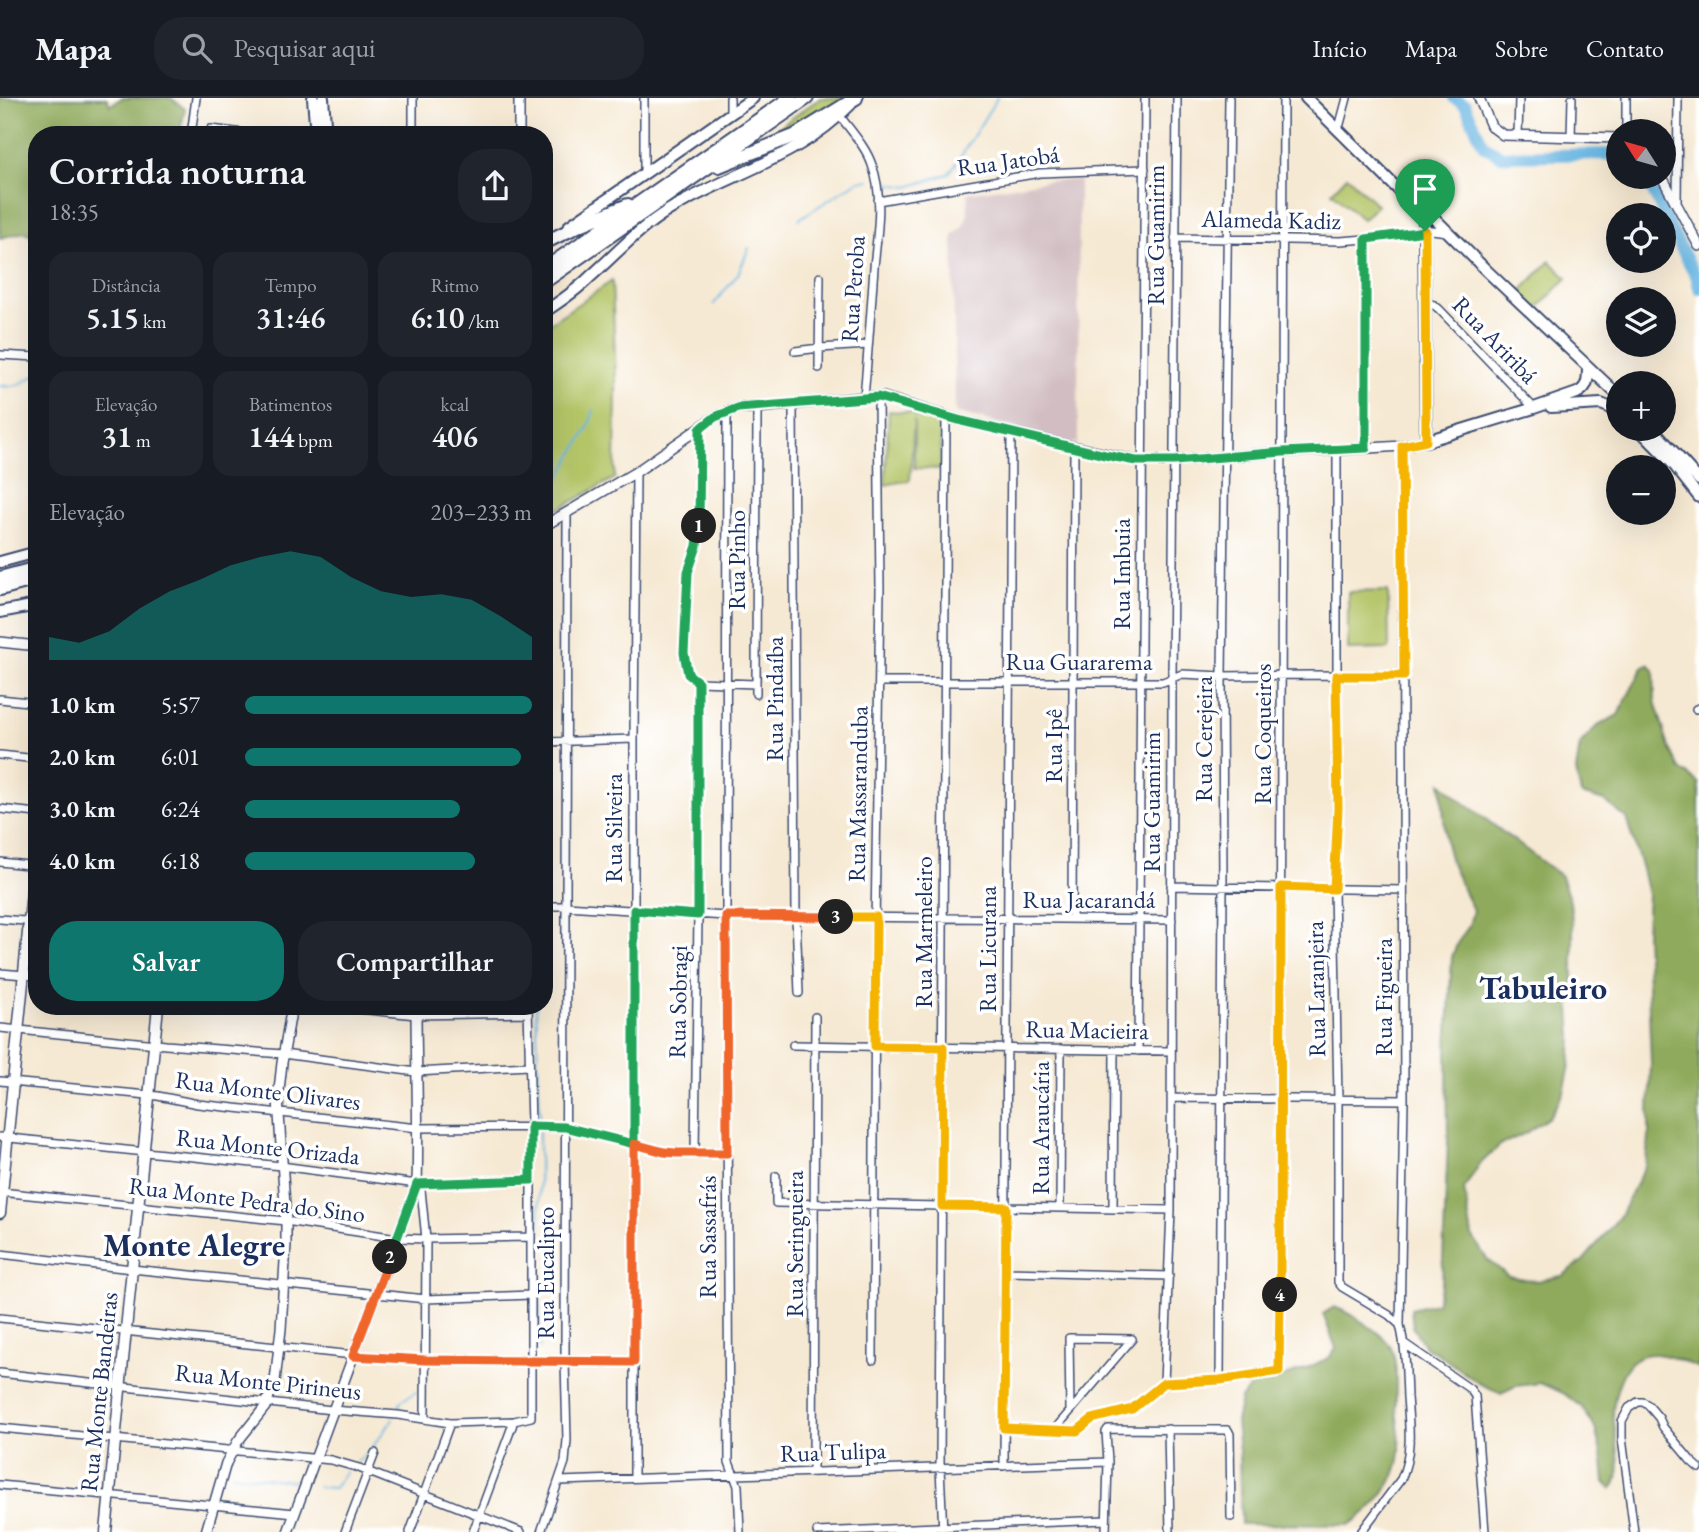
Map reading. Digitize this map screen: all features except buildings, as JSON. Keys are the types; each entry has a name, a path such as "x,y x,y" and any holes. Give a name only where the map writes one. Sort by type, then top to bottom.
{"highway":[{"path":"553,263 790,98"},
{"path":"553,276 807,98"},
{"path":"696,176 794,136 856,98"},
{"path":"553,239 644,199"},
{"path":"0,578 28,570"},
{"path":"0,589 28,581"}],"main road":[{"path":"313,98 315,126"},
{"path":"323,98 325,126"},
{"path":"553,238 753,98"},
{"path":"553,306 576,290 650,222 690,198 798,147 840,116 856,98"},
{"path":"1306,98 1424,218 1426,441 1577,393 1585,387 1588,368"},
{"path":"1313,98 1606,384"},
{"path":"1534,408 1606,406"},
{"path":"1651,441 1699,497"},
{"path":"1664,441 1699,480"},
{"path":"0,562 28,554"},
{"path":"0,612 28,607"},
{"path":"0,1213 4,1138 28,948"},
{"name":"Rua Monte Bandeiras","path":"106,1532 157,1015"}],"street":[{"path":"192,126 196,98"},
{"path":"413,98 413,126"},
{"path":"519,98 519,126"},
{"path":"644,98 644,175"},
{"path":"730,98 730,114"},
{"name":"Rua Imbuia","path":"1138,1051 1145,98"},
{"name":"Rua Guamirim","path":"1164,1383 1171,1210 1177,98"},
{"name":"Rua Cerejeira","path":"1220,1380 1222,676 1229,98"},
{"name":"Rua Coqueiros","path":"1220,1380 1279,1371 1283,98"},
{"path":"1339,124 1347,98"},
{"path":"1479,98 1487,119 1503,135 1606,138"},
{"path":"1518,136 1519,98"},
{"path":"1571,137 1572,98"},
{"path":"1626,98 1626,119"},
{"path":"1677,204 1678,98"},
{"name":"Rua Peroba","path":"840,116 873,166 878,201 864,397"},
{"name":"Rua Jatobá","path":"878,201 1047,172 1145,169"},
{"path":"1669,189 1699,246"},
{"name":"Alameda Kadiz","path":"1175,238 1340,241 1437,230 1449,233"},
{"path":"1366,239 1366,448"},
{"path":"819,368 820,277"},
{"name":"Rua Ariribá","path":"1425,303 1439,309 1534,408"},
{"path":"795,351 868,345"},
{"path":"0,355 28,357"},
{"path":"553,521 636,472 715,417 738,408 878,397 946,417 1074,448 1143,461 1402,446 1426,441"},
{"name":"Rua Massaranduba","path":"873,1360 880,576 878,397"},
{"name":"Rua Pindaíba","path":"793,404 796,917 799,993"},
{"name":"Rua Pinho","path":"756,694 757,408"},
{"name":"Rua Sassafrás","path":"727,411 729,1462 738,1486 740,1532"},
{"name":"Rua Marmeleiro","path":"943,1529 940,1468 946,417"},
{"path":"700,429 699,534 688,572 684,653 688,674 698,682 756,684"},
{"name":"Rua Licurana","path":"1004,1466 1011,432"},
{"name":"Rua Figueira","path":"1361,1532 1395,1489 1406,1470 1410,1445 1405,1344 1400,1325 1404,1100 1402,446"},
{"name":"Rua Ipê","path":"1072,919 1074,448"},
{"name":"Rua Laranjeira","path":"1337,450 1338,808 1334,889 1338,1282 1400,1325"},
{"name":"Rua Silveira","path":"634,1478 636,472"},
{"name":"Rua Eucalipto","path":"541,1532 566,1452 567,513"},
{"path":"0,642 28,645"},
{"name":"Rua Guararema","path":"879,682 1163,682 1182,674 1404,676"},
{"name":"Rua Sobragi","path":"695,1153 698,682"},
{"path":"0,699 28,702"},
{"path":"553,742 634,738"},
{"path":"0,755 28,758"},
{"path":"0,809 28,812"},
{"path":"0,863 28,865"},
{"path":"1171,886 1404,890"},
{"name":"Rua Jacarandá","path":"553,906 726,916 1172,920"},
{"path":"0,919 28,922"},
{"path":"0,972 28,975"},
{"path":"206,1532 232,1450 268,1402 274,1386 284,1284 286,1221 278,1099 290,1015"},
{"path":"288,1532 417,1184 416,1015"},
{"path":"528,1015 531,1361"},
{"name":"Rua Seringueira","path":"813,1472 815,1017"},
{"path":"0,1028 283,1054 416,1072 528,1066"},
{"name":"Rua Macieira","path":"793,1045 1171,1051"},
{"name":"Rua Araucária","path":"1060,1208 1061,1049"},
{"path":"1113,1208 1114,1050"},
{"name":"Rua Monte Olivares","path":"0,1081 418,1128 565,1127 664,1152 727,1153"},
{"path":"1171,1098 1404,1100"},
{"name":"Rua Monte Orizada","path":"4,1138 281,1166 417,1184 531,1180"},
{"path":"776,1176 776,1203 1171,1210"},
{"path":"417,1184 421,1190 426,1239 425,1419"},
{"name":"Rua Monte Pedra do Sino","path":"1,1192 286,1221 397,1238 531,1237"},
{"path":"0,1254 426,1298 530,1295"},
{"path":"1005,1272 1169,1276"},
{"path":"0,1318 353,1356 425,1360 634,1362"},
{"path":"1055,1429 1070,1412 1132,1339 1069,1338 1070,1412"},
{"path":"1405,1344 1471,1389 1475,1396 1485,1532"},
{"name":"Rua Monte Pirineus","path":"0,1373 450,1423 531,1417 531,1361"},
{"path":"1004,1428 1077,1431 1092,1419 1127,1411 1164,1383 1220,1380"},
{"path":"1634,1532 1622,1429 1623,1416 1631,1406 1639,1402 1648,1405 1670,1436 1699,1468"},
{"path":"473,1532 514,1420"},
{"path":"410,1532 450,1423"},
{"path":"0,1427 315,1457 369,1471 521,1532"},
{"path":"1106,1532 1108,1429 1227,1430 1231,1517"},
{"path":"1168,1429 1170,1532"},
{"path":"345,1532 375,1453"},
{"name":"Rua Tulipa","path":"559,1481 1108,1462"},
{"path":"0,1485 295,1513"},
{"path":"817,1532 943,1529 1106,1520"}],"shaded area":[{"path":"1079,180 1078,444 955,412 953,236 962,228 968,214 968,193 1046,181"}],"green space":[{"path":"0,98 107,98 110,105 122,98 171,98 185,109 181,126 28,126 28,234 24,232 0,238"},
{"path":"820,98 846,98 803,127 746,151"},
{"path":"1347,176 1377,205 1363,220 1332,192"},
{"path":"1550,261 1567,278 1536,310 1519,293"},
{"path":"612,281 616,384 615,478 553,512 553,321"},
{"path":"889,411 914,413 914,416 940,422 941,469 914,468 914,420 910,480 885,485"},
{"path":"1388,591 1389,649 1348,650 1348,592"},
{"path":"1648,664 1654,670 1655,701 1669,747 1680,769 1699,783 1699,1368 1670,1357 1651,1354 1633,1361 1626,1369 1619,1383 1613,1410 1619,1464 1616,1483 1611,1489 1605,1482 1595,1428 1582,1407 1563,1393 1540,1383 1516,1386 1501,1393 1478,1383 1426,1348 1413,1328 1411,1309 1436,1303 1442,1283 1448,1140 1447,1051 1452,957 1469,926 1473,910 1452,866 1446,843 1441,783 1561,876 1570,902 1573,929 1570,1009 1572,1037 1564,1092 1549,1117 1526,1133 1500,1145 1479,1165 1464,1189 1472,1236 1487,1259 1508,1276 1536,1281 1562,1276 1584,1260 1620,1216 1645,1166 1649,1138 1651,1064 1646,933 1648,895 1626,818 1604,801 1581,794 1576,771 1580,745 1596,727 1618,715 1642,669"},
{"path":"1334,1307 1373,1329 1386,1341 1393,1353 1400,1446 1395,1474 1375,1503 1349,1525 1241,1524 1236,1422 1241,1399 1249,1388 1260,1381 1285,1376 1329,1358 1336,1348 1323,1314"}],"waterway":[{"path":"886,183 908,187 948,174 997,98"},
{"path":"1454,98 1465,105 1484,146 1501,156 1606,154"},
{"path":"799,219 858,181 870,180"},
{"path":"1652,189 1658,203"},
{"path":"1676,239 1697,278 1699,288"},
{"path":"714,304 738,274 749,248"},
{"path":"0,386 16,385 28,379"},
{"path":"553,489 588,428 594,410"},
{"path":"536,1015 540,1118"},
{"path":"539,1130 540,1349"},
{"path":"398,1408 401,1401 416,1392"},
{"path":"357,1462 370,1450 393,1419"},
{"path":"317,1487 334,1488 345,1472"},
{"path":"232,1474 298,1482"}],"district":[{"name":"Tabuleiro","path":"1543,988"},
{"name":"Monte Alegre","path":"194,1245"}],"route":[{"path":"1425,231 1366,239 1366,448 1174,461 1136,461 962,421 883,397 738,408 715,417 700,429 699,534 688,572 684,653 688,674 698,682 698,915 634,910 634,1144 565,1127 531,1126 531,1180 417,1184 353,1356 425,1360 634,1362 634,1144 664,1152 727,1153 726,916 876,917 875,1046 943,1047 942,1206 1006,1207 1004,1428 1077,1431 1092,1419 1132,1409 1164,1383 1220,1380 1279,1371 1281,887 1334,889 1338,808 1336,676 1404,676 1402,446 1426,441 1425,231"}]}
